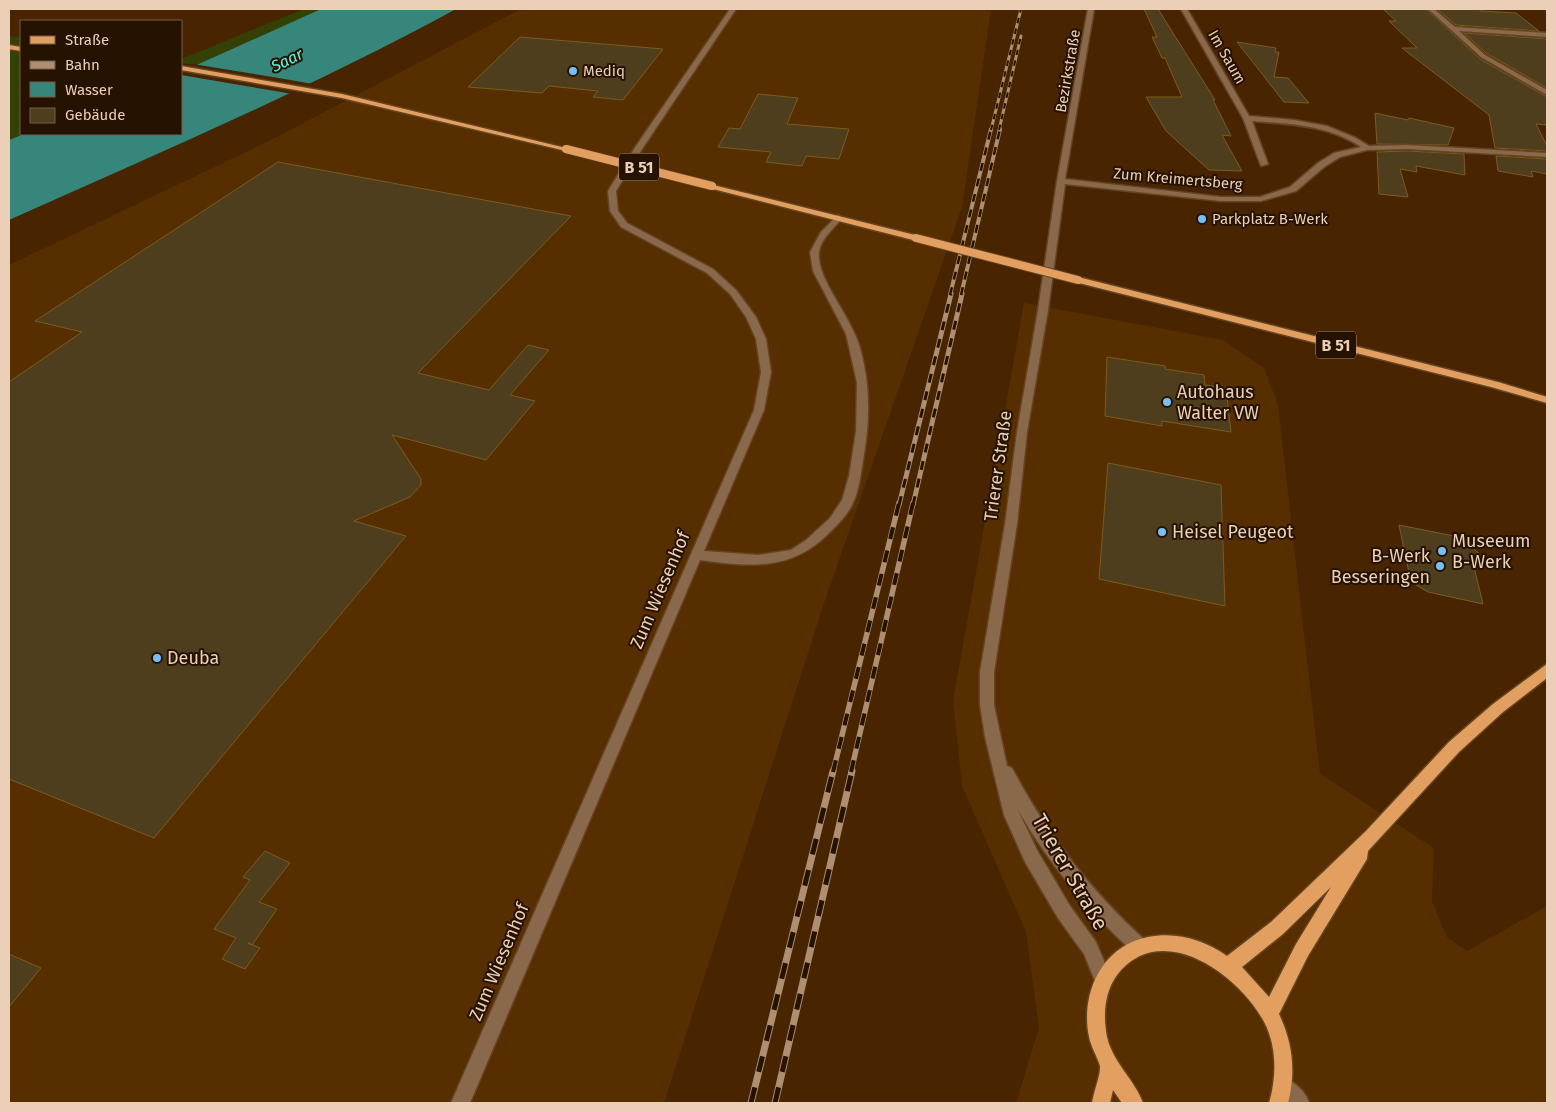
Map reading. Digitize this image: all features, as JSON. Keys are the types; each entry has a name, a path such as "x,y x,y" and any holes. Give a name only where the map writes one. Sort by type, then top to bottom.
{"main road":[{"name":"B 51","path":"182,68 271,82 423,114 838,218 1547,401"},
{"path":"1228,967 1277,928 1372,836 1454,747 1498,708 1547,670"},
{"path":"1269,1015 1302,950 1372,836"},
{"path":"1134,1103 1110,1069 1098,1037 1096,1006 1102,980 1117,959 1139,946 1160,942 1182,945 1206,953 1228,967 1251,989 1269,1015 1280,1038 1284,1063 1281,1095"},
{"path":"1101,1103 1110,1069"}],"street":[{"name":"Zum Wiesenhof","path":"460,1103 759,410 766,372 760,339 751,317 734,292 710,272 624,225 614,211 612,191 640,146 733,9"},
{"name":"Bezirkstraße","path":"1061,181 1091,9"},
{"name":"Im Saum","path":"1184,9 1247,118 1264,164"},
{"path":"1430,9 1483,56 1545,91"},
{"path":"1454,29 1547,35"},
{"path":"1247,118 1333,129 1344,132 1367,148"},
{"name":"Zum Kreimertsberg","path":"1061,181 1212,199 1261,199 1293,190 1321,164 1337,156 1367,148 1416,147 1547,155"},
{"name":"Trierer Straße","path":"1061,181 1044,310 1022,432 1011,524 987,672 988,705 1012,815 1031,856 1059,904 1090,948 1102,980"},
{"path":"697,555 734,561 762,560 796,553 815,541 843,512 854,485 864,428 863,391 858,361 850,332 816,266 814,252 817,243 838,218"},
{"name":"Trierer Straße","path":"998,755 1028,815 1061,864 1096,906 1139,946"},
{"path":"1281,1095 1300,1103"}],"shaded area":[{"path":"521,9 991,9 962,207 823,606 664,1103 9,1103 9,265 267,142"},
{"path":"1024,303 1223,340 1264,368 1278,405 1320,774 1434,848 1432,902 1447,937 1467,951 1547,906 1547,1103 1016,1103 1039,1028 1026,932 962,786 953,701"}],"green space":[{"path":"304,9 321,9 198,65 182,63 182,59"},
{"path":"9,36 20,37 22,135 9,140"}],"water":[{"name":"Saar","path":"321,9 456,9 290,93 9,220 9,140 22,135 182,135 182,72"}],"pier":[{"path":"193,64 313,84 293,94 182,75 182,69"}],"building":[{"path":"1144,9 1158,9 1215,100 1213,100 1231,136 1222,135 1242,171 1209,170 1166,131 1146,97 1182,97 1165,58 1162,58 1152,37 1157,37"},
{"path":"1383,9 1426,9 1480,59 1547,97 1547,125 1536,124 1547,146 1547,151 1495,148 1489,115 1402,48 1417,48 1389,21 1396,21"},
{"path":"1437,9 1478,9 1481,11 1516,13 1539,31 1456,25"},
{"path":"1464,33 1547,39 1547,88 1486,53"},
{"name":"Mediq","path":"520,37 663,49 623,100 593,97 598,91 549,86 542,93 468,87"},
{"path":"1237,42 1276,48 1275,52 1279,52 1274,77 1288,78 1309,103 1284,102"},
{"path":"758,94 798,98 787,124 849,129 839,159 806,156 802,166 766,162 771,152 718,147 729,128 740,129"},
{"path":"1375,113 1454,128 1448,145 1377,144"},
{"path":"1407,151 1464,154 1465,175 1416,166 1417,172 1400,169 1408,197 1379,194 1377,152"},
{"path":"1496,156 1547,159 1547,174 1531,171 1533,177 1498,171"},
{"path":"278,162 571,216 418,373 489,390 528,345 549,350 510,395 535,401 486,460 392,435 421,479 421,485 410,497 354,521 406,536 154,838 9,779 9,382 82,332 35,321"},
{"name":"Autohaus Walter VW","path":"1107,357 1165,366 1165,369 1204,375 1205,385 1226,388 1231,432 1162,421 1162,426 1105,416"},
{"name":"Heisel Peugeot","path":"1108,463 1221,485 1225,606 1099,579"},
{"name":"B-Werk Besseringen","path":"1399,525 1459,537 1486,559 1473,563 1483,604 1428,592 1411,582"},
{"path":"265,851 290,863 259,902 277,909 252,945 260,948 245,969 222,959 236,938 214,929 250,880 243,877"},
{"path":"9,954 41,968 9,1007"}],"railway":[{"path":"991,130 1021,9"},
{"path":"999,130 1021,36"},
{"path":"950,295 991,129"},
{"path":"961,295 1000,129"},
{"path":"899,505 951,294"},
{"path":"913,505 962,294"},
{"path":"833,772 899,503"},
{"path":"851,772 913,503"},
{"path":"751,1103 833,771"},
{"path":"775,1103 852,771"}],"place":[{"name":"Mediq","path":"573,71"},
{"name":"Parkplatz B-Werk","path":"1202,219"},
{"name":"Autohaus Walter VW","path":"1167,402"},
{"name":"Heisel Peugeot","path":"1162,532"},
{"name":"Museeum B-Werk","path":"1442,551"},
{"name":"B-Werk Besseringen","path":"1440,566"},
{"name":"Deuba","path":"157,658"}]}
